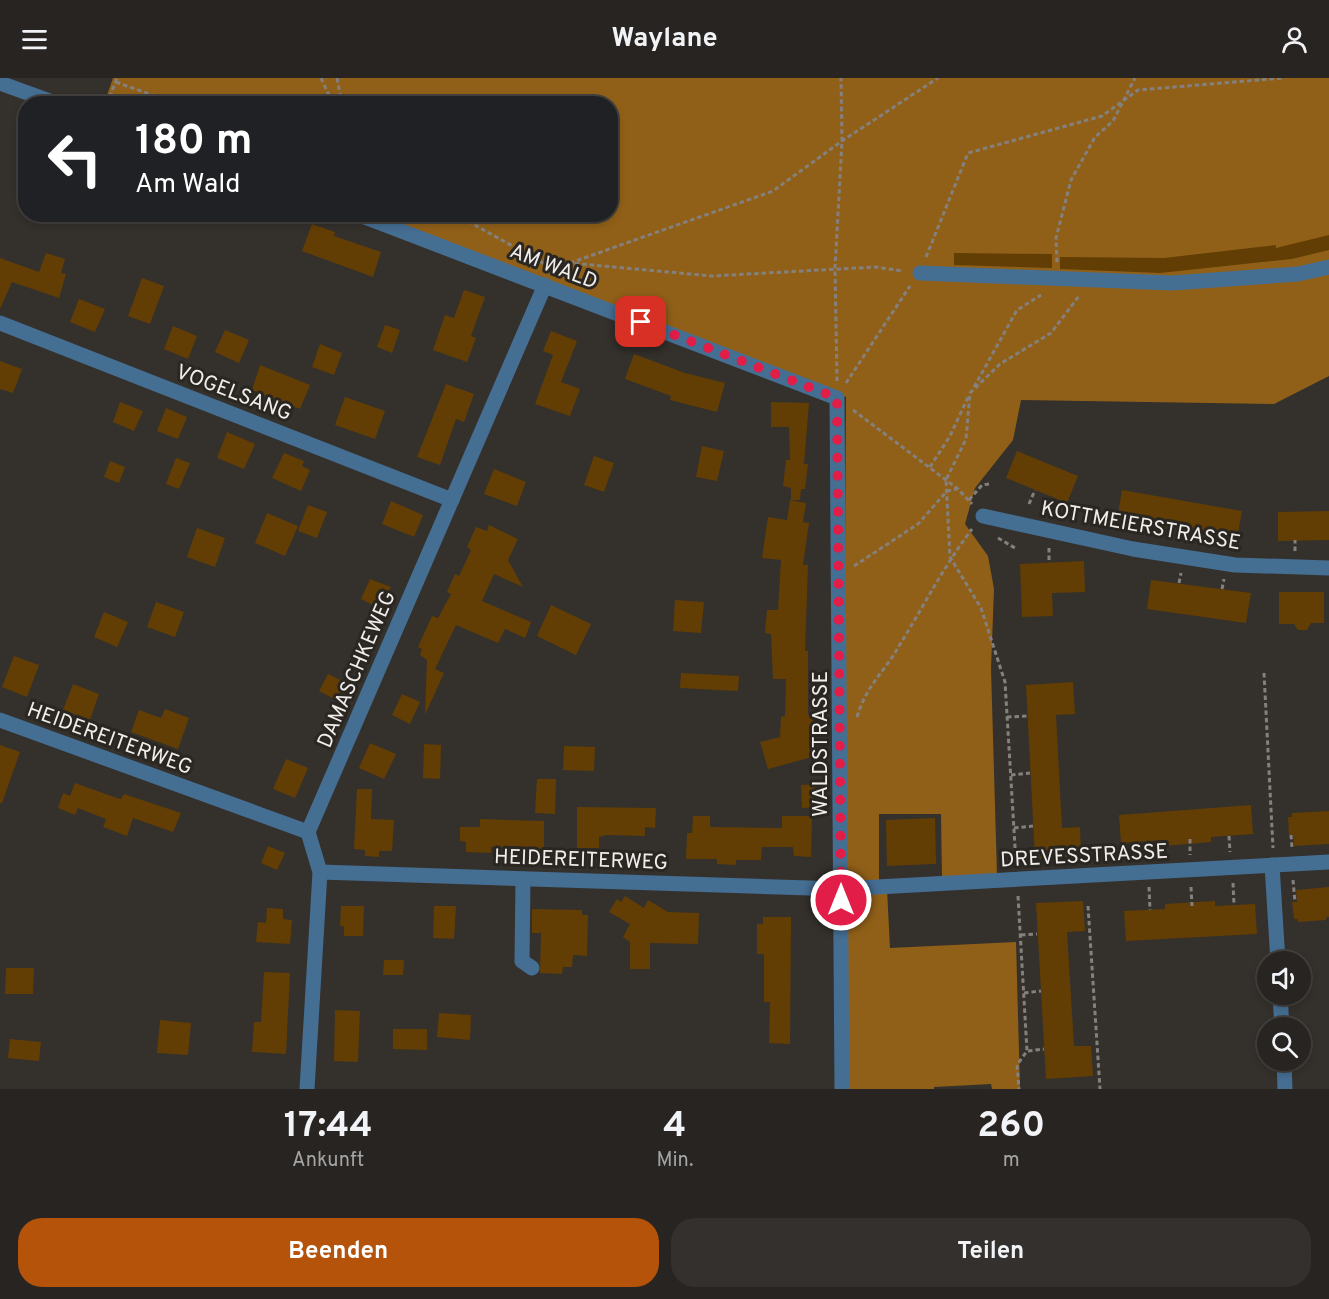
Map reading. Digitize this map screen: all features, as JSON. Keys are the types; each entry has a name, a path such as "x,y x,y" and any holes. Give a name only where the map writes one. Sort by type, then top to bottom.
{"street":[{"path":"0,83 36,96"},
{"name":"AM WALD","path":"378,222 837,398"},
{"path":"920,273 1172,283 1298,274 1329,267"},
{"name":"DAMASCHKEWEG","path":"308,832 545,285"},
{"name":"VOGELSANG","path":"0,323 453,500"},
{"name":"WALDSTRASSE","path":"837,398 842,1089"},
{"name":"KOTTMEIERSTRASSE","path":"982,516 1133,549 1235,565 1329,568"},
{"name":"HEIDEREITERWEG","path":"0,720 308,832"},
{"path":"307,1089 320,872 308,832"},
{"path":"1273,861 1277,951"},
{"name":"DREVESSTRASSE","path":"841,889 1018,880 1273,861 1329,862"},
{"name":"HEIDEREITERWEG","path":"320,872 841,889"},
{"path":"523,879 522,961 532,968"},
{"path":"1284,1071 1285,1089"}],"path":[{"path":"321,78 329,96"},
{"path":"337,78 340,96"},
{"path":"837,398 835,268 842,141 841,78"},
{"path":"470,222 553,268 570,263 773,191 842,141 938,78"},
{"path":"930,467 950,436 970,393 1017,310 1045,293 1056,279 1056,238 1071,180 1095,138 1113,121 1135,78"},
{"path":"1217,78 1219,84"},
{"path":"837,398 869,344 920,273 968,153 1102,116 1138,90 1283,78"},
{"path":"110,96 116,80 157,96"},
{"path":"570,263 712,276 875,267 920,273"},
{"path":"545,285 553,268"},
{"path":"1018,1089 1017,1065 1027,1050 1005,682 981,608 950,557 946,480 966,439 970,393 1000,364 1051,333 1091,281"},
{"path":"837,398 958,489 982,516 950,557 898,649 864,693 854,725"},
{"path":"969,500 982,485 989,484"},
{"path":"839,575 918,524 947,491 958,489"},
{"path":"1029,504 1035,490"},
{"path":"1049,548 1049,563"},
{"path":"1179,583 1182,570"},
{"path":"1222,589 1224,578"},
{"path":"1264,673 1273,861"},
{"path":"1007,717 1028,716"},
{"path":"1011,775 1030,773"},
{"path":"1014,828 1033,826"},
{"path":"1229,836 1230,860"},
{"path":"1190,839 1190,862"},
{"path":"1148,841 1148,864"},
{"path":"1293,878 1295,902"},
{"path":"1233,881 1234,905"},
{"path":"1191,883 1192,906"},
{"path":"1149,885 1150,910"},
{"path":"1088,906 1100,1089"},
{"path":"1021,935 1037,934"},
{"path":"1024,993 1041,991"},
{"path":"1027,1050 1044,1049"}],"shaded area":[{"path":"113,78 1329,78 1329,376 1274,404 1021,400 1013,440 975,488 965,524 988,556 994,589 991,669 997,875 942,879 941,814 879,814 879,882 843,885 846,397 385,222 618,222 618,96 107,96"},
{"path":"887,889 890,948 1016,942 1020,1089 992,1089 991,1084 934,1087 934,1089 846,1089 842,892"}],"building":[{"path":"312,224 335,232 334,236 381,252 373,277 302,251"},
{"path":"1329,235 1329,250 1292,259 1160,273 1060,269 1060,257 1164,258 1276,245 1276,248"},
{"path":"46,253 65,259 61,273 66,274 59,298 12,282 0,309 0,258 39,272"},
{"path":"954,253 1052,254 1052,268 954,265"},
{"path":"142,278 164,286 150,324 128,316"},
{"path":"464,290 485,297 471,336 476,338 467,362 433,350 445,315 454,318"},
{"path":"79,299 105,309 95,332 70,322"},
{"path":"385,325 400,330 392,353 377,347"},
{"path":"173,326 197,336 188,359 164,349"},
{"path":"225,330 249,340 239,363 215,352"},
{"path":"551,331 577,341 561,382 580,389 570,416 535,404 553,355 543,351"},
{"path":"320,344 342,353 334,375 312,367"},
{"path":"634,354 685,373 725,383 717,412 670,400 671,396 625,379"},
{"path":"0,361 22,369 13,393 0,389"},
{"path":"260,365 310,385 300,409 252,390"},
{"path":"446,384 474,394 464,422 456,419 440,465 417,457"},
{"path":"345,397 385,411 375,439 335,425"},
{"path":"120,402 143,411 134,431 113,422"},
{"path":"771,402 809,403 804,464 808,464 805,489 801,489 800,500 791,500 791,488 783,486 786,460 790,460 789,427 771,427"},
{"path":"166,408 187,417 178,439 157,431"},
{"path":"227,432 255,444 244,469 217,458"},
{"path":"702,446 724,451 717,481 696,477"},
{"path":"1017,451 1078,476 1067,503 1006,478"},
{"path":"284,453 304,461 302,466 310,470 301,491 272,478"},
{"path":"594,456 614,463 604,492 584,485"},
{"path":"176,458 190,463 179,489 166,484"},
{"path":"110,461 125,467 119,483 104,477"},
{"path":"494,469 526,482 517,506 484,494"},
{"path":"1122,490 1242,511 1237,539 1117,519"},
{"path":"790,500 806,503 803,522 809,523 803,565 808,565 805,651 808,651 808,715 813,715 812,757 768,769 760,742 780,737 781,717 785,716 786,679 773,679 771,634 765,633 767,610 778,610 781,560 762,558 768,517 787,520"},
{"path":"391,501 423,515 414,537 382,524"},
{"path":"308,505 327,512 317,538 298,531"},
{"path":"1329,511 1329,540 1278,541 1278,512"},
{"path":"267,513 298,526 285,556 255,543"},
{"path":"489,525 518,539 508,560 523,587 494,574 482,601 531,622 525,638 505,629 498,643 456,625 435,669 444,673 425,715 427,660 420,655 422,649 418,647 432,616 438,618 451,594 447,592 455,574 459,576 471,550 467,547 476,527 487,531"},
{"path":"197,528 225,538 215,567 187,557"},
{"path":"1084,561 1085,592 1052,593 1053,616 1022,617 1020,564"},
{"path":"370,579 391,587 381,609 361,599"},
{"path":"1151,580 1251,593 1246,623 1147,609"},
{"path":"1279,592 1324,592 1324,623 1311,623 1307,630 1298,630 1294,624 1279,624"},
{"path":"675,600 704,602 701,633 673,631"},
{"path":"156,602 184,612 175,637 147,627"},
{"path":"551,605 591,624 576,655 537,636"},
{"path":"104,612 128,622 117,647 94,637"},
{"path":"14,656 39,665 27,697 2,687"},
{"path":"681,673 739,676 738,691 680,688"},
{"path":"328,674 349,684 340,702 319,691"},
{"path":"1073,682 1075,714 1056,715 1062,828 1080,827 1081,856 1035,858 1026,685"},
{"path":"73,684 99,694 90,720 63,710"},
{"path":"402,694 420,702 410,724 392,715"},
{"path":"165,709 189,718 178,749 131,732 139,710 161,718"},
{"path":"370,743 396,754 384,779 359,768"},
{"path":"424,744 441,745 440,779 423,778"},
{"path":"0,745 20,752 2,803 0,803"},
{"path":"564,746 595,747 594,771 563,770"},
{"path":"286,759 308,768 295,798 273,789"},
{"path":"537,779 556,779 555,814 535,813"},
{"path":"75,783 121,799 124,794 181,813 173,832 133,818 127,836 103,827 106,819 78,808 75,815 58,808 63,793 70,796"},
{"path":"819,784 820,807 802,808 801,785"},
{"path":"357,789 372,789 371,819 394,820 392,851 379,851 379,857 365,856 365,850 354,849"},
{"path":"1251,805 1253,834 1211,837 1211,842 1163,846 1163,840 1121,843 1119,815"},
{"path":"577,807 656,808 655,828 645,827 645,836 606,835 599,837 599,848 577,848"},
{"path":"1329,811 1329,844 1294,846 1293,835 1289,835 1288,817 1292,817 1292,813"},
{"path":"693,816 710,816 710,827 782,828 782,816 812,816 811,857 794,856 793,847 762,847 761,860 736,860 736,865 717,864 717,859 686,859 687,833 692,833"},
{"path":"935,818 936,864 887,866 886,820"},
{"path":"480,819 544,821 544,849 491,847 491,853 466,852 466,842 460,841 460,827 480,827"},
{"path":"268,846 285,853 277,870 261,863"},
{"path":"1329,887 1329,917 1326,917 1326,920 1298,922 1298,919 1294,919 1292,902 1297,902 1296,890"},
{"path":"625,896 644,908 648,900 668,912 699,913 698,944 650,943 650,969 630,969 630,942 623,937 630,924 609,912 617,899 621,902"},
{"path":"1083,901 1085,931 1067,932 1074,1046 1091,1046 1093,1076 1046,1079 1036,903"},
{"path":"1215,901 1215,906 1255,904 1257,934 1126,941 1124,911 1165,909 1165,904"},
{"path":"341,906 364,906 363,936 344,936 344,926 340,926"},
{"path":"434,906 456,906 454,939 433,938"},
{"path":"267,908 283,909 283,919 292,920 290,944 256,942 258,922 266,923"},
{"path":"532,909 582,910 582,915 588,915 587,956 573,955 572,967 563,967 562,974 540,973 541,933 532,933"},
{"path":"763,917 791,917 790,1044 769,1043 770,1002 764,1002 764,954 757,954 757,924 763,924"},
{"path":"384,960 404,960 403,975 383,975"},
{"path":"6,968 34,968 33,994 5,994"},
{"path":"264,972 290,973 286,1054 252,1052 254,1022 261,1022"},
{"path":"335,1010 360,1011 358,1062 334,1061"},
{"path":"439,1013 471,1015 470,1040 437,1037"},
{"path":"160,1020 191,1023 188,1055 157,1053"},
{"path":"393,1029 427,1029 427,1050 393,1049"},
{"path":"10,1039 41,1042 39,1061 8,1058"}],"route":[{"path":"641,322 837,398 841,900"}]}
